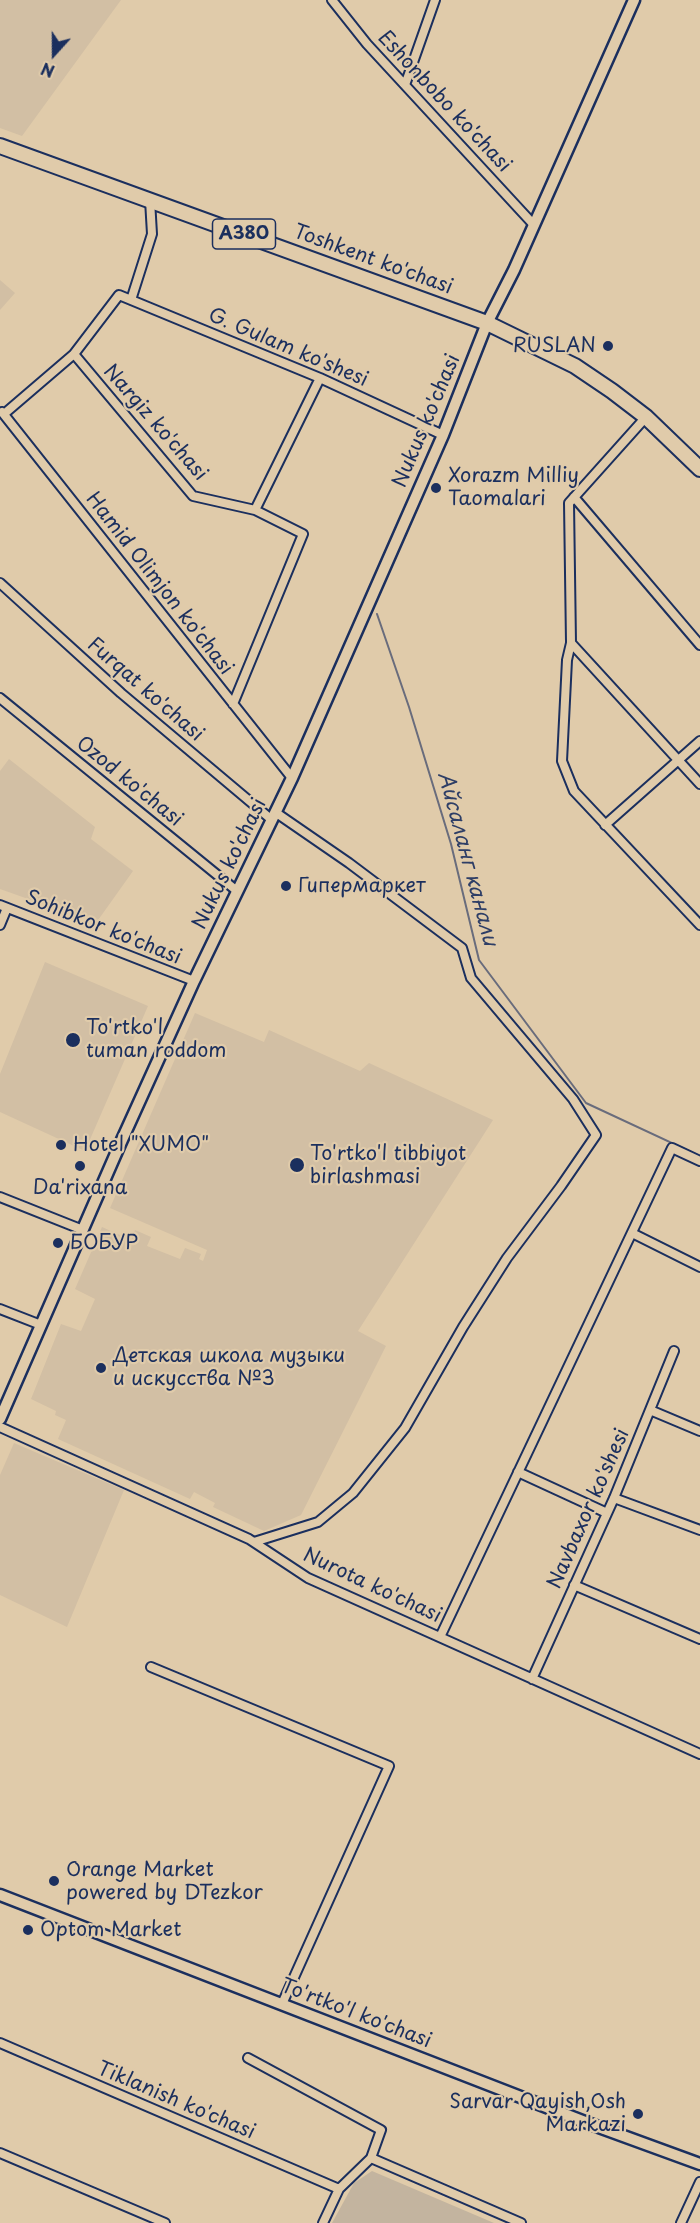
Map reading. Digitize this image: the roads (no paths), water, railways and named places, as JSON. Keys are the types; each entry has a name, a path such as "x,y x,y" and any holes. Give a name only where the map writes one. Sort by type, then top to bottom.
{"highway":[{"name":"Toshkent ko'chasi","path":"0,146 488,322 575,366 646,417 700,470"}],"main road":[{"name":"Nukus ko'chasi","path":"0,1419 194,981 292,778 443,435 488,322 534,225 634,0"},
{"name":"To'rtko'l ko'chasi","path":"0,1895 700,2164"}],"street":[{"name":"Eshonbobo ko'chasi","path":"332,0 367,44 534,225"},
{"path":"405,85 435,0"},
{"path":"130,300 152,234 150,200"},
{"name":"G. Gulam ko'shesi","path":"74,354 118,296 320,378 443,435"},
{"path":"2,412 74,354"},
{"name":"Nargiz ko'chasi","path":"74,354 194,496 255,510 303,534 233,704"},
{"path":"255,510 320,378"},
{"name":"Hamid Olimjon ko'chasi","path":"2,412 292,778"},
{"path":"646,417 569,503 572,642 567,660 562,761 574,791 700,925"},
{"path":"574,497 700,645"},
{"name":"Furqat ko'chasi","path":"0,582 121,693 273,816 349,862 462,948 471,978 573,1099 596,1135 507,1258 463,1327 405,1428 353,1493 318,1522 254,1542"},
{"path":"572,642 700,784"},
{"name":"Ozod ko'chasi","path":"0,698 237,891"},
{"path":"605,825 700,741"},
{"path":"0,925 4,906"},
{"name":"Sohibkor ko'chasi","path":"4,906 194,981"},
{"path":"440,1637 672,1148 700,1161"},
{"path":"0,1197 83,1230"},
{"path":"632,1233 700,1267"},
{"path":"0,1310 41,1325"},
{"name":"Navbaxor ko'shesi","path":"532,1679 614,1498 674,1351"},
{"path":"650,1410 700,1431"},
{"name":"Nurota ko'chasi","path":"0,1427 254,1542 308,1578 700,1754"},
{"path":"518,1472 607,1513"},
{"path":"614,1498 700,1530"},
{"path":"574,1585 700,1639"},
{"path":"151,1667 389,1766 282,2004"},
{"name":"Tiklanish ko'chasi","path":"0,2043 339,2189"},
{"path":"248,2058 381,2130 371,2158 339,2189 323,2223"},
{"path":"0,2153 165,2223"},
{"path":"371,2158 521,2223"},
{"path":"681,2223 700,2182"}],"waterway":[{"name":"Айсаланг канали","path":"377,614 409,707 451,844 479,960 586,1103 700,1156"}],"place":[{"name":"RUSLAN","path":"608,346"},
{"name":"Xorazm Milliy Taomalari","path":"436,488"},
{"name":"Гипермаркет","path":"286,886"},
{"name":"To'rtko'l tuman roddom","path":"73,1040"},
{"name":"Hotel \"XUMO\"","path":"61,1145"},
{"name":"To'rtko'l tibbiyot birlashmasi","path":"297,1165"},
{"name":"Da'rixana","path":"80,1166"},
{"name":"БОБУР","path":"58,1243"},
{"name":"Детская школа музыки и искусства №3","path":"101,1368"},
{"name":"Orange Market powered by DTezkor","path":"54,1881"},
{"name":"Optom Market","path":"28,1930"},
{"name":"Sarvar Qayish,Osh Markazi","path":"638,2114"}]}
